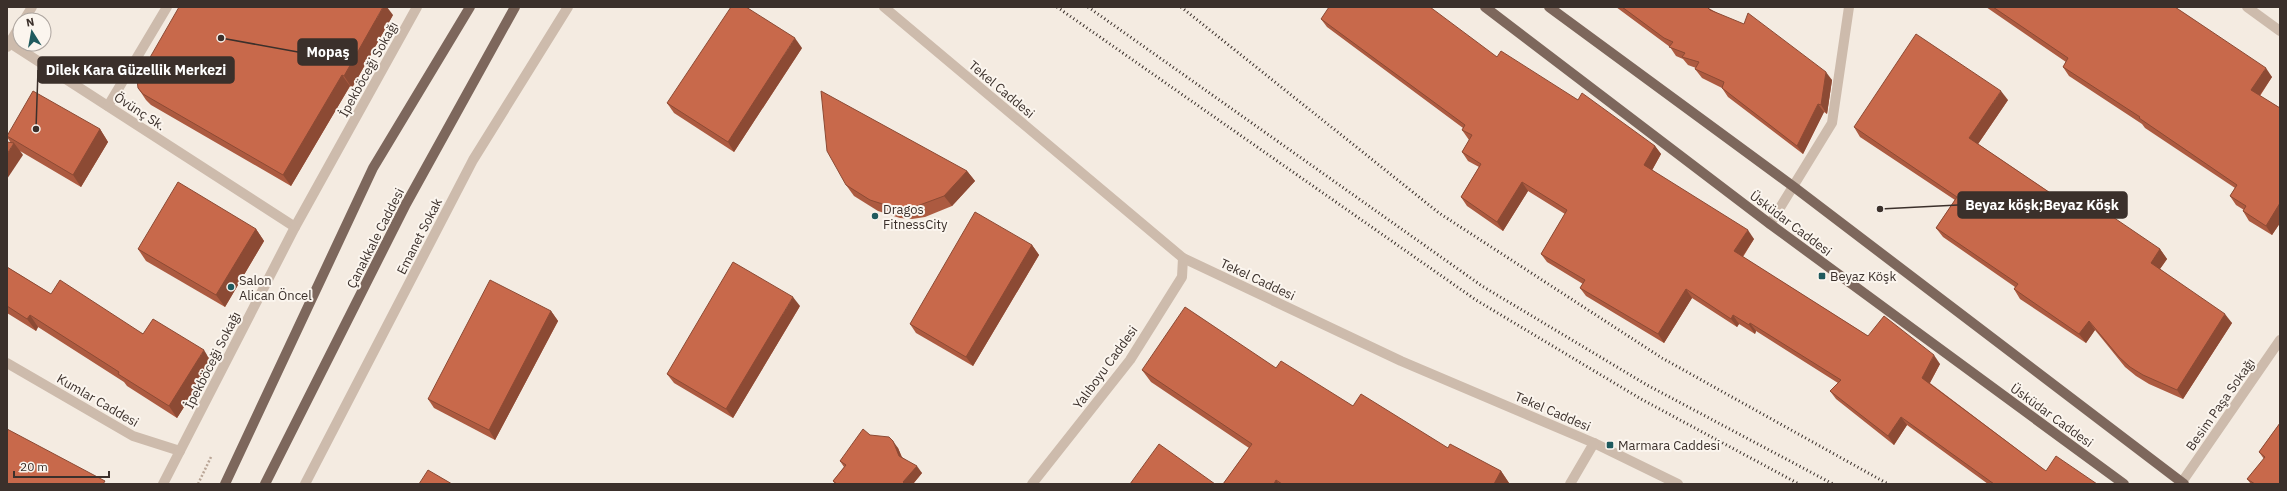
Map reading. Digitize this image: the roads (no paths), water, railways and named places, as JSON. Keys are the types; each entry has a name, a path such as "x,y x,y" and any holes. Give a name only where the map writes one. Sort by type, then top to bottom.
{"main road":[{"path":"227,480 373,168 470,7"},
{"name":"Çanakkale Caddesi","path":"265,484 406,204 515,7"},
{"name":"Üsküdar Caddesi","path":"1485,7 1770,224 2124,484"},
{"name":"Üsküdar Caddesi","path":"1549,7 1794,187 2182,483"}],"street":[{"path":"108,106 167,7"},
{"name":"İpekböceği Sokağı","path":"164,484 295,227 417,7"},
{"name":"Emanet Sokak","path":"305,484 474,160 568,7"},
{"name":"Tekel Caddesi","path":"884,7 1183,258 1401,361 1594,443 1678,484"},
{"path":"1770,224 1832,123 1849,7"},
{"path":"2247,7 2280,32"},
{"name":"Övünç Sk.","path":"8,45 108,106 295,227"},
{"name":"Yalıboyu Caddesi","path":"1032,484 1130,360 1182,277 1183,258"},
{"name":"Besim Paşa Sokağı","path":"2182,483 2280,340"},
{"name":"Kumlar Caddesi","path":"7,363 133,436 180,451"},
{"path":"1570,484 1594,443"}],"railway":[{"path":"1057,7 1476,300 1641,399 1799,484"},
{"path":"1088,7 1482,286 1647,385 1833,484"},
{"path":"1181,7 1439,213 1662,358 1888,484"}],"place":[{"name":"Mopaş","path":"221,38"},
{"name":"Dilek Kara Güzellik Merkezi","path":"36,129"},
{"name":"Beyaz köşk;Beyaz Köşk","path":"1880,209"},
{"name":"Dragos FitnessCity","path":"875,216"},
{"name":"Beyaz Köşk","path":"1822,276"},
{"name":"Salon Alican Öncel","path":"231,287"},
{"name":"Marmara Caddesi","path":"1610,445"}]}
